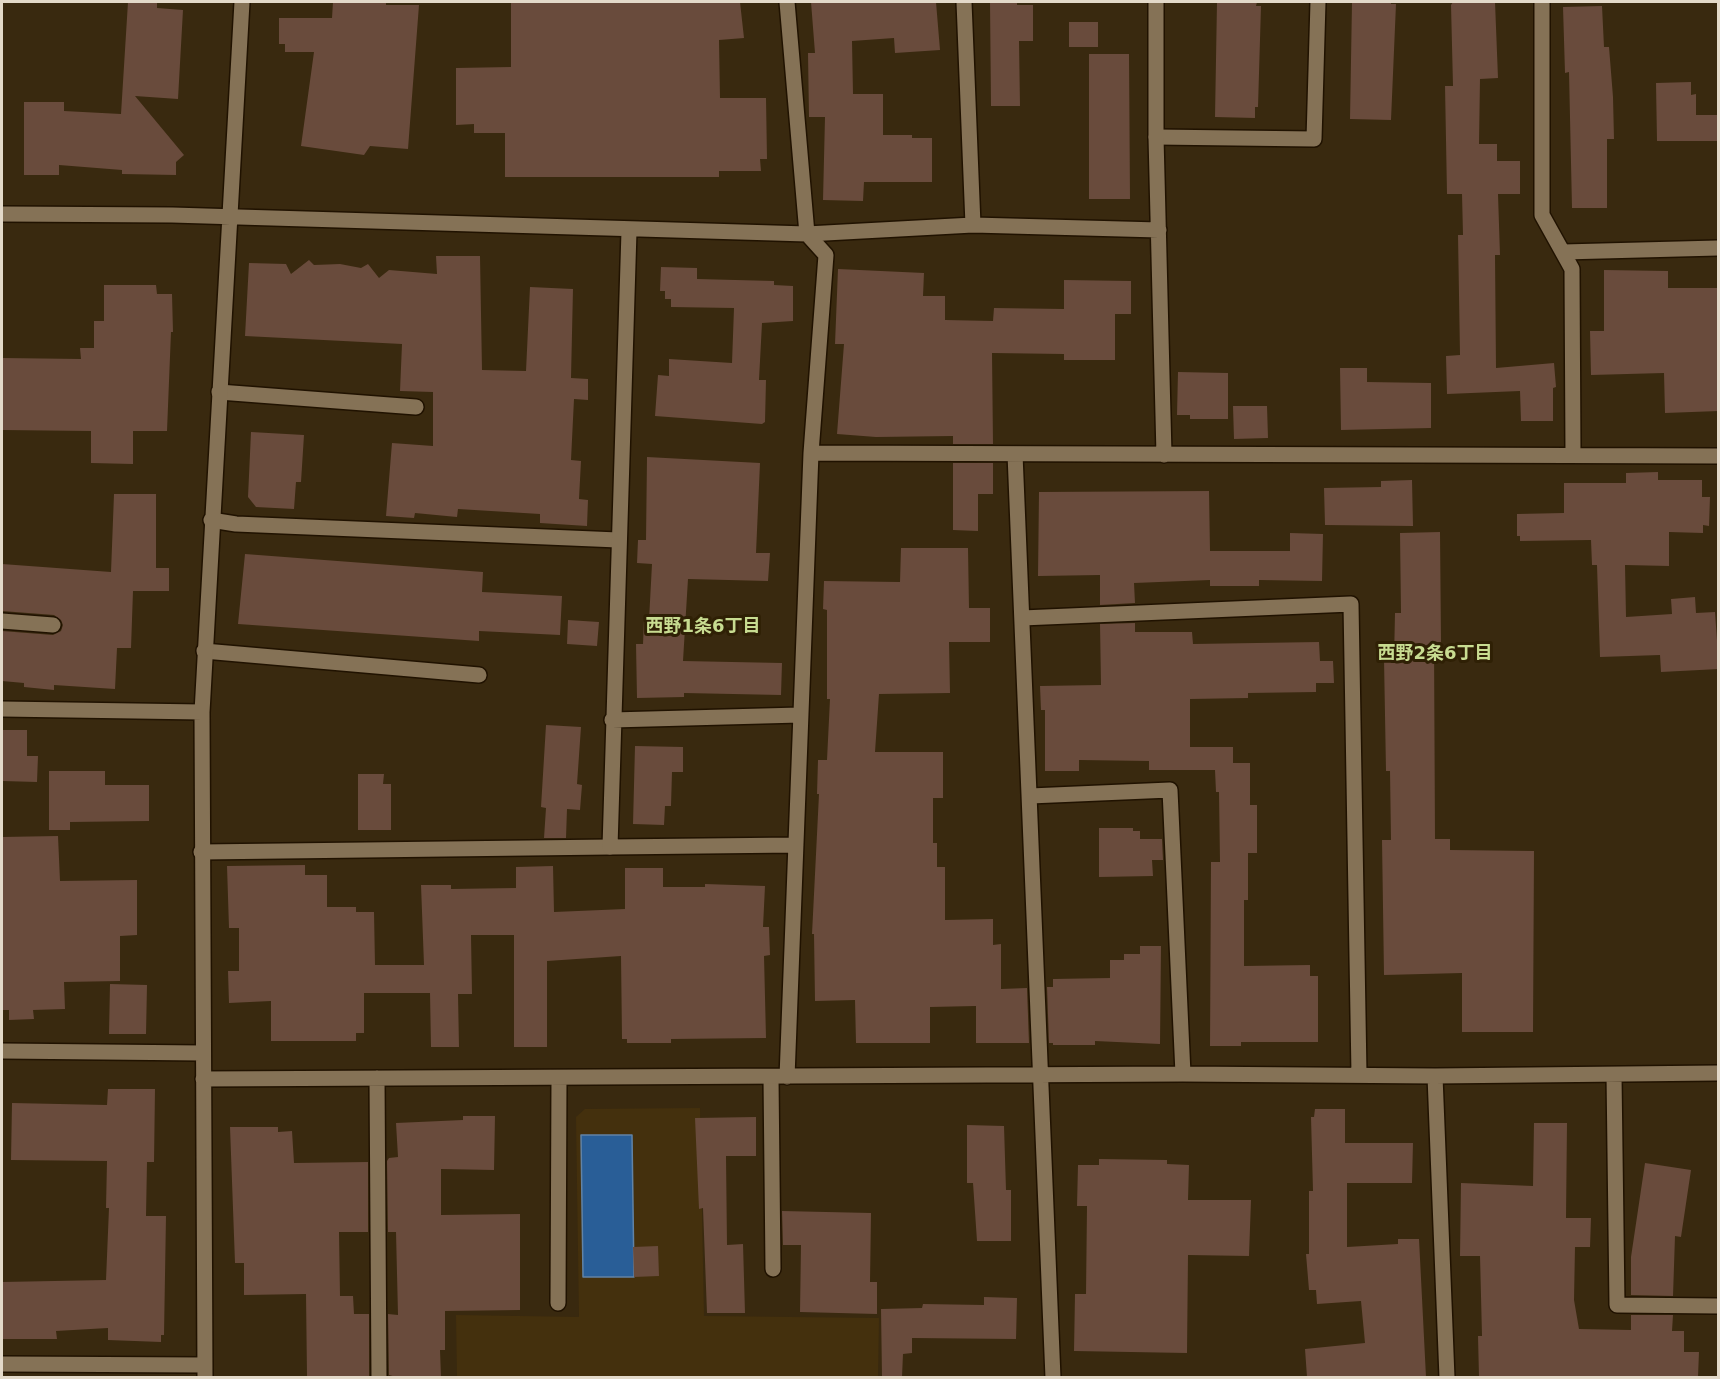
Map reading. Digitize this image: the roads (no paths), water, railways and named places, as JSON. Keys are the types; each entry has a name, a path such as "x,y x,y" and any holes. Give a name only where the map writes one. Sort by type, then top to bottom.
{"street":[{"path":"2,1364 205,1371 202,712 211,520 242,2"},
{"path":"773,1269 779,1077 796,845 811,453 826,255 807,234 787,2"},
{"path":"964,2 973,225"},
{"path":"1156,2 1156,137 1164,455"},
{"path":"1156,137 1314,138 1318,2"},
{"path":"1542,2 1542,215 1572,269 1573,455"},
{"path":"2,214 807,234 973,225 1159,230"},
{"path":"610,847 612,720 629,231"},
{"path":"1563,252 1719,249"},
{"path":"219,392 416,407"},
{"path":"811,453 1719,456"},
{"path":"1015,454 1053,1377"},
{"path":"211,520 236,524 618,540"},
{"path":"1022,618 1351,604 1359,1074"},
{"path":"2,621 53,625"},
{"path":"204,651 479,675"},
{"path":"2,709 202,712"},
{"path":"612,720 800,715"},
{"path":"1030,796 1170,790 1183,1074"},
{"path":"201,852 796,845"},
{"path":"2,1051 202,1053"},
{"path":"203,1079 559,1079 1183,1074 1435,1076 1719,1073"},
{"path":"1614,1075 1617,1305 1719,1306"},
{"path":"1435,1076 1447,1377"},
{"path":"377,1078 379,1377"},
{"path":"558,1303 559,1079"}],"water":[{"path":"581,1135 632,1135 634,1277 583,1277"}],"district":[{"name":"西野1条6丁目","path":"703,627"},
{"name":"西野2条6丁目","path":"1435,654"}]}
